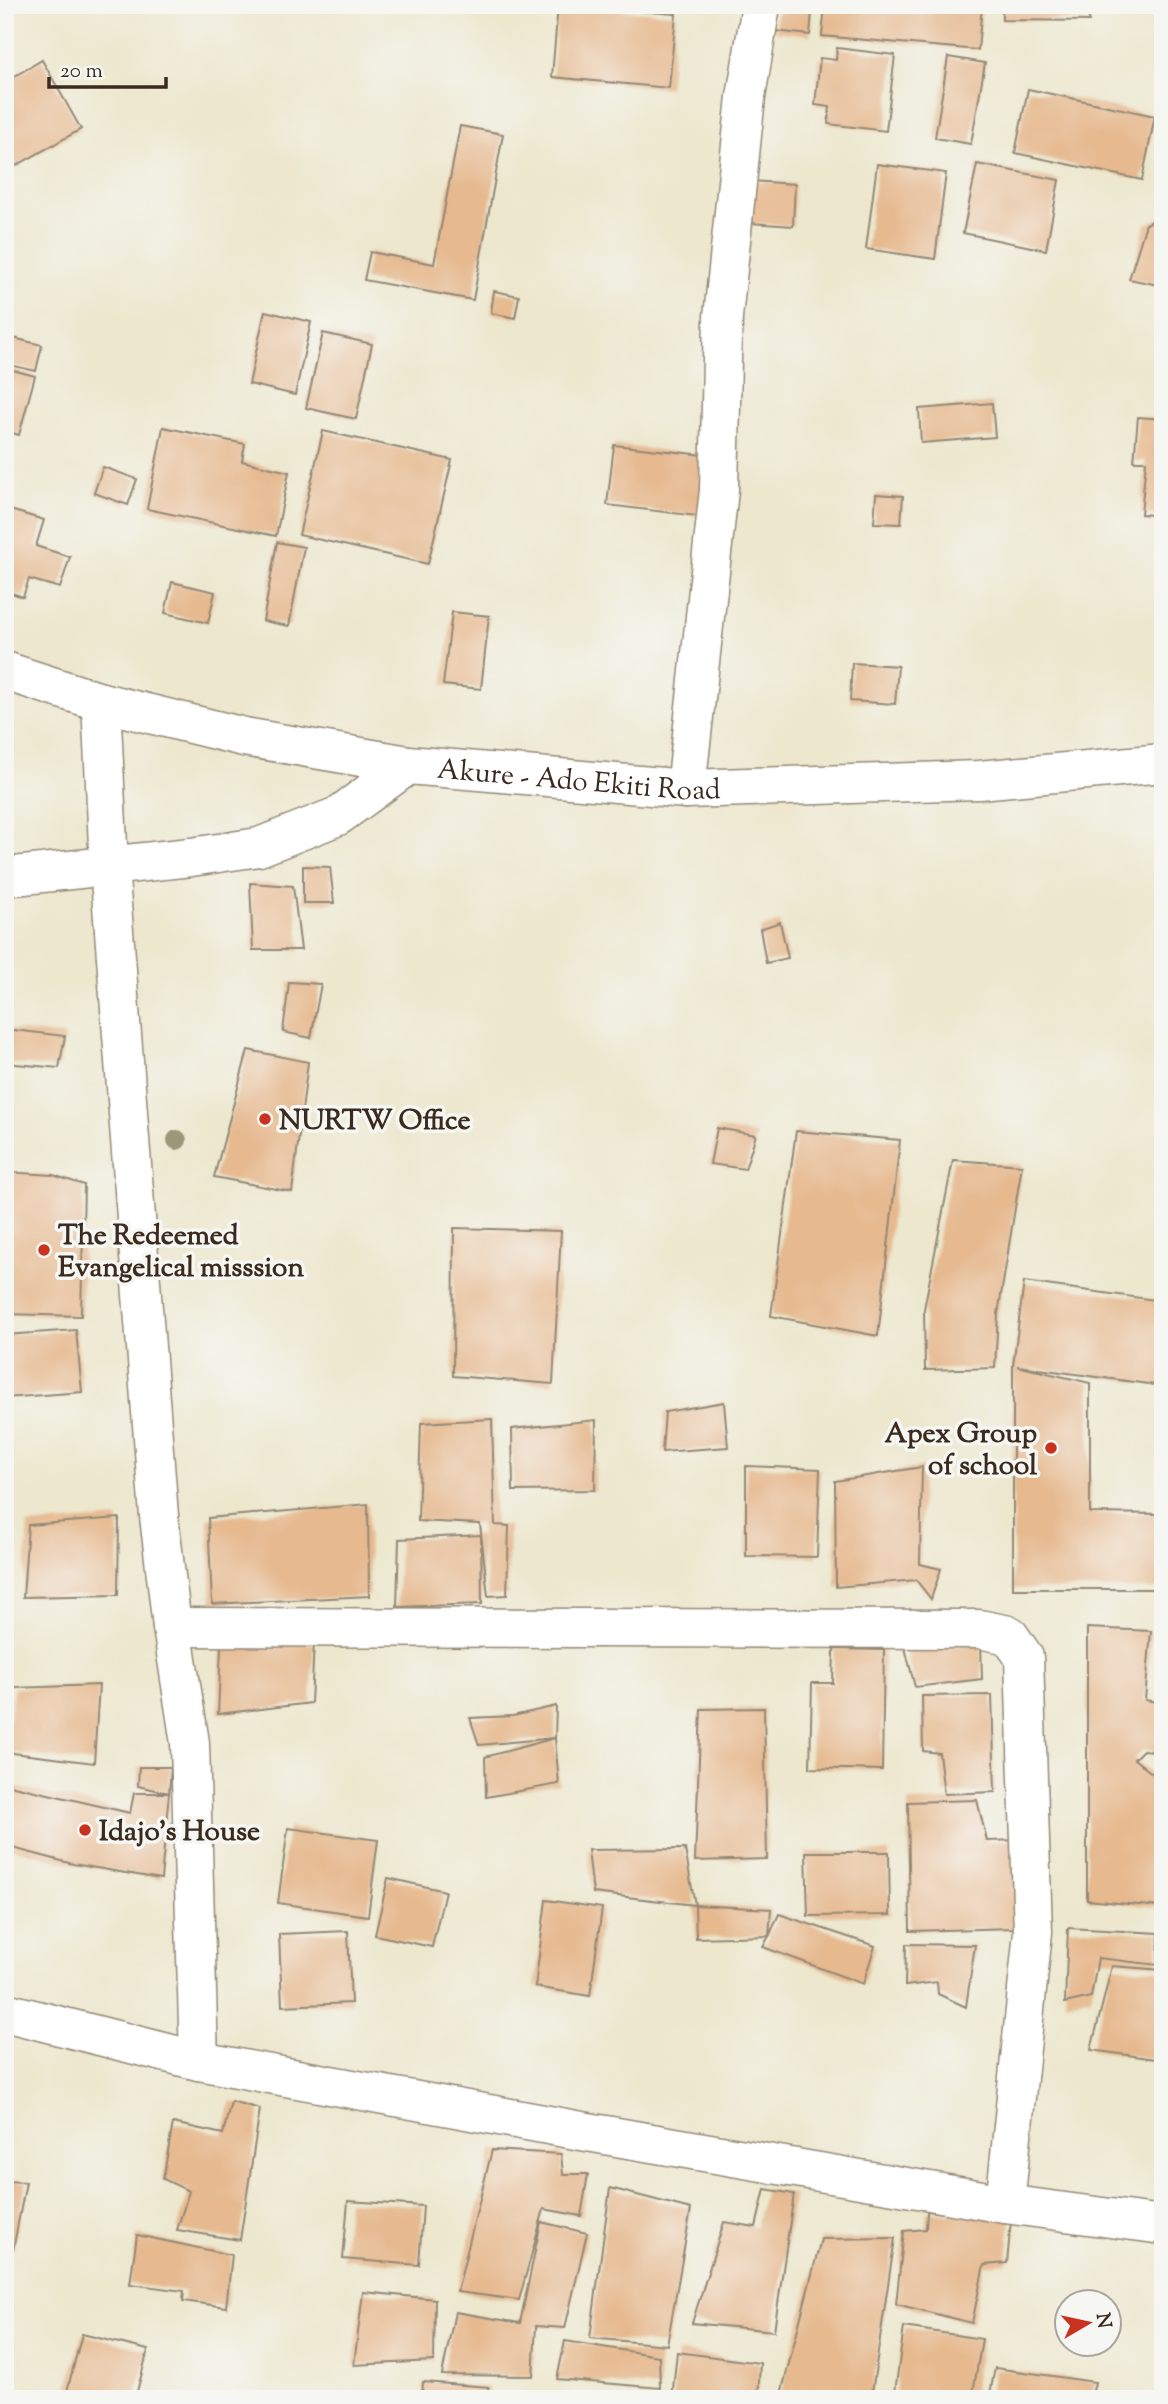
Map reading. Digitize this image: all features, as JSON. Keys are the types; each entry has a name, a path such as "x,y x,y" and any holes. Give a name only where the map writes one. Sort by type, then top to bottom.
{"street":[{"path":"686,789 719,490 723,317 746,97 761,5"},
{"name":"Akure - Ado Ekiti Road","path":"5,671 101,702 244,737 408,765 686,789 979,780 1163,763"},
{"path":"101,702 109,866 159,1516 172,1627 190,1743 199,2062"},
{"path":"5,877 259,847 338,816 408,765"},
{"path":"172,1627 979,1629 1009,1635 1024,1657 1033,1932 1005,2204"},
{"path":"5,2012 199,2062 1005,2204 1163,2225"}],"building":[{"path":"558,5 676,14 669,88 552,77"},
{"path":"825,5 982,5 978,50 822,36"},
{"path":"1002,5 1090,5 1089,21 1002,20"},
{"path":"778,7 812,11 810,35 775,31"},
{"path":"837,48 895,55 886,131 828,124 830,107 815,105 820,58 836,60"},
{"path":"948,57 985,63 971,144 935,138"},
{"path":"42,60 81,129 5,172 5,82"},
{"path":"1028,89 1155,116 1142,180 1015,153"},
{"path":"460,126 503,134 473,300 364,280 370,252 434,264"},
{"path":"877,164 946,173 935,259 866,249"},
{"path":"977,164 1059,180 1046,250 963,233"},
{"path":"752,181 795,184 793,226 750,223"},
{"path":"1163,216 1163,286 1129,279 1146,224"},
{"path":"494,291 519,296 515,318 491,313"},
{"path":"265,311 311,322 295,395 249,384"},
{"path":"323,333 372,344 356,419 306,408"},
{"path":"5,336 42,345 36,371 5,364"},
{"path":"5,368 35,376 19,435 5,431"},
{"path":"992,403 995,437 921,443 919,409"},
{"path":"1138,417 1163,419 1163,516 1141,514 1146,461 1134,461"},
{"path":"163,427 245,444 242,461 289,472 276,536 147,509"},
{"path":"323,431 452,460 428,564 299,535"},
{"path":"614,445 712,456 705,517 607,505"},
{"path":"103,467 137,479 128,505 94,493"},
{"path":"876,494 903,496 901,524 874,523"},
{"path":"10,510 44,520 36,546 70,557 60,588 29,579 23,597 5,591 5,526"},
{"path":"277,542 304,547 289,626 263,621"},
{"path":"172,582 215,592 208,623 165,613"},
{"path":"452,612 489,616 481,689 443,685"},
{"path":"852,663 898,666 895,704 850,701"},
{"path":"303,866 330,867 334,903 303,903"},
{"path":"250,883 293,886 301,950 253,950"},
{"path":"780,922 788,958 766,963 760,929"},
{"path":"289,982 321,984 311,1038 283,1032"},
{"path":"5,1029 65,1036 59,1068 5,1063"},
{"name":"NURTW Office","path":"248,1050 308,1062 292,1192 214,1177"},
{"path":"717,1128 756,1135 745,1169 710,1164"},
{"path":"796,1131 900,1140 878,1336 771,1316"},
{"path":"953,1160 1022,1165 998,1314 995,1368 925,1370 924,1309"},
{"name":"The Redeemed Evangelical misssion","path":"5,1172 53,1175 84,1185 81,1316 5,1314"},
{"path":"454,1228 561,1231 553,1384 453,1376"},
{"name":"Apex Group of school","path":"1024,1282 1163,1301 1163,1386 1017,1366 1090,1383 1090,1513 1163,1514 1163,1589 1013,1589 1013,1365"},
{"path":"76,1330 82,1392 5,1398 5,1335"},
{"path":"724,1402 728,1447 662,1452 665,1412"},
{"path":"492,1419 495,1525 509,1526 507,1595 488,1596 480,1524 418,1521 421,1423"},
{"path":"596,1420 595,1490 513,1491 512,1429"},
{"path":"746,1466 820,1469 817,1557 746,1556"},
{"path":"922,1467 920,1564 941,1569 931,1599 916,1580 836,1587 835,1481"},
{"path":"368,1504 369,1596 212,1604 208,1518"},
{"path":"119,1518 118,1595 23,1597 28,1525"},
{"path":"481,1535 482,1604 397,1607 399,1539"},
{"path":"1087,1628 1151,1631 1145,1700 1163,1703 1163,1752 1143,1750 1134,1759 1163,1782 1163,1832 1158,1832 1160,1907 1087,1900"},
{"path":"314,1643 311,1703 218,1714 221,1646"},
{"path":"981,1644 982,1679 915,1687 905,1648"},
{"path":"834,1649 884,1650 882,1770 810,1768 812,1683 833,1683"},
{"path":"99,1685 94,1763 5,1752 14,1688"},
{"path":"992,1695 995,1792 944,1794 939,1753 923,1751 922,1696"},
{"path":"556,1706 555,1738 479,1745 470,1718 513,1716"},
{"path":"764,1708 767,1859 695,1861 701,1709"},
{"path":"555,1738 559,1784 486,1797 485,1757"},
{"path":"139,1767 171,1767 169,1793 138,1786"},
{"name":"Idajo's House","path":"5,1784 130,1813 134,1793 169,1793 161,1879 73,1864 5,1846"},
{"path":"977,1800 987,1841 1023,1840 1015,1928 910,1931 908,1802"},
{"path":"288,1828 378,1840 368,1916 278,1903"},
{"path":"685,1849 695,1905 593,1893 588,1850"},
{"path":"806,1852 889,1852 890,1915 808,1916"},
{"path":"388,1878 445,1891 432,1947 375,1935"},
{"path":"546,1900 602,1908 590,1996 535,1987"},
{"path":"695,1905 771,1909 769,1936 696,1938"},
{"path":"779,1914 875,1946 863,1984 763,1947"},
{"path":"1068,1928 1159,1933 1158,1965 1098,1958 1091,1997 1065,2003"},
{"path":"348,1931 351,2003 282,2006 279,1934"},
{"path":"906,1944 975,1945 966,2007 938,1994 937,1982 905,1986"},
{"path":"1112,1966 1163,1970 1163,2060 1091,2050"},
{"path":"231,2101 260,2109 240,2240 177,2230 189,2191 163,2179 173,2123 223,2134"},
{"path":"492,2150 561,2154 563,2174 588,2174 581,2216 544,2209 519,2300 457,2292"},
{"path":"5,2181 26,2182 13,2250 5,2249"},
{"path":"610,2188 691,2209 667,2345 590,2338"},
{"path":"765,2189 794,2194 774,2331 692,2323 724,2222 756,2227"},
{"path":"348,2201 423,2206 419,2265 343,2259"},
{"path":"927,2211 1011,2220 1007,2263 984,2265 972,2323 896,2304 904,2231 926,2229"},
{"path":"541,2222 587,2233 565,2328 536,2326 533,2376 442,2375 455,2312 520,2323"},
{"path":"137,2235 232,2255 226,2307 183,2301 184,2291 130,2284"},
{"path":"895,2238 871,2399 780,2398 821,2239"},
{"path":"363,2292 435,2299 434,2361 354,2365"},
{"path":"904,2327 982,2339 972,2399 895,2392"},
{"path":"82,2334 148,2350 135,2399 65,2399"},
{"path":"565,2341 659,2356 660,2388 557,2379"},
{"path":"677,2352 760,2363 758,2399 672,2398"},
{"path":"995,2368 1095,2382 1091,2399 989,2399"},
{"path":"423,2382 489,2387 488,2399 422,2399"}],"place":[{"name":"NURTW Office","path":"265,1119"},
{"name":"The Redeemed Evangelical misssion","path":"44,1250"},
{"name":"Apex Group of school","path":"1051,1448"},
{"name":"Idajo's House","path":"85,1830"}]}
